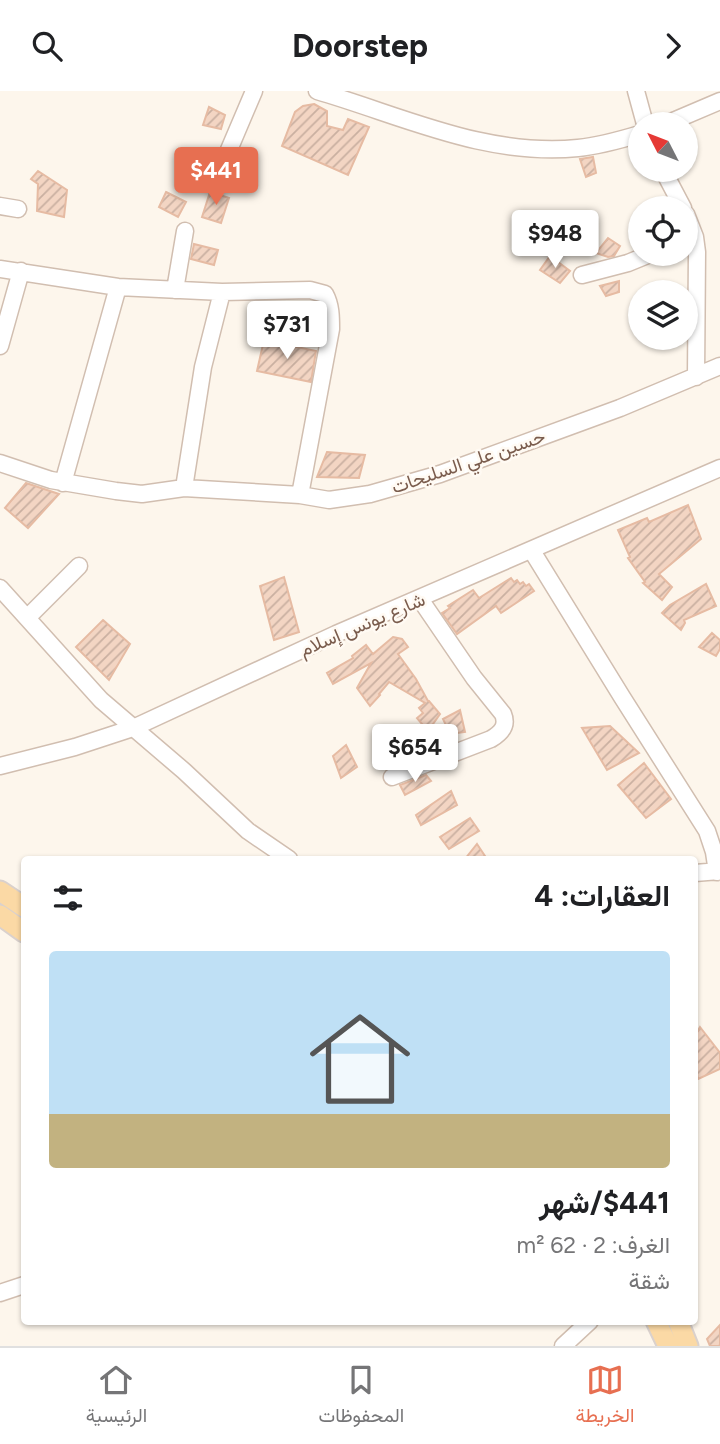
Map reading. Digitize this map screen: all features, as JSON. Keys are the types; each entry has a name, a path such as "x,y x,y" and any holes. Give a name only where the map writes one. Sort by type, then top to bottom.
{"main road":[{"path":"0,891 21,905"},
{"path":"0,915 21,930"},
{"path":"658,1325 668,1346"},
{"path":"680,1325 688,1346"}],"street":[{"path":"217,178 254,91"},
{"path":"317,91 427,128 504,147 541,150 580,148 628,137"},
{"path":"636,91 642,112"},
{"path":"694,112 720,101"},
{"path":"0,206 19,209"},
{"path":"175,290 185,232"},
{"path":"582,275 628,263"},
{"path":"696,377 698,266"},
{"path":"0,269 118,287 222,292 310,290 325,294 331,319 329,339 300,495"},
{"path":"0,346 21,271"},
{"path":"64,483 118,287"},
{"path":"184,488 203,367 222,292"},
{"name":"حسين علي السليحات","path":"0,463 64,483 142,494 184,488 300,495 329,501 415,482 620,408 720,366"},
{"name":"شارع يونس إسلام","path":"0,765 75,747 133,728 276,661 720,468"},
{"path":"532,551 707,831 719,871 698,873"},
{"path":"27,618 79,566"},
{"path":"0,588 101,700 184,771 248,831 285,856"},
{"path":"392,776 491,739 502,731 505,725 503,714 474,678 420,599"},
{"path":"0,1293 21,1286"},
{"path":"563,1346 586,1325"}],"building":[{"path":"314,104 327,111 327,126 343,130 348,119 369,127 348,175 282,146 295,112 303,106"},
{"path":"209,107 225,115 221,129 203,125"},
{"path":"593,157 596,173 586,177 580,159"},
{"path":"38,171 67,190 64,217 37,211 38,184 31,179"},
{"path":"166,192 186,202 178,217 159,207"},
{"path":"210,192 229,198 221,223 202,217"},
{"path":"547,215 563,226 550,235 537,224"},
{"path":"608,238 620,246 614,256 596,253"},
{"path":"194,244 218,250 214,265 191,259"},
{"path":"550,256 570,271 560,283 540,270"},
{"path":"619,281 619,292 606,296 600,286"},
{"path":"264,340 316,351 311,382 257,371"},
{"path":"327,452 365,455 359,478 317,477"},
{"path":"26,483 59,494 28,528 5,508"},
{"path":"688,505 701,539 659,574 672,587 662,600 643,583 645,582 628,558 630,557 618,530 647,518 649,522"},
{"path":"284,577 299,632 274,640 260,586"},
{"path":"511,578 520,584 523,582 526,586 529,584 534,591 501,613 496,606 457,634 442,613 450,608 448,606 473,590 479,598"},
{"path":"706,584 716,606 684,620 681,630 662,613 670,605"},
{"path":"103,620 130,644 109,680 76,647"},
{"path":"712,633 720,640 720,649 716,656 699,647"},
{"path":"393,637 402,639 408,647 398,654 428,701 440,714 428,731 417,718 423,713 419,708 425,703 389,682 370,706 357,688 371,663 333,684 327,673 353,658 352,656 366,645 373,654"},
{"path":"460,710 465,732 450,734 443,719"},
{"path":"610,726 639,753 607,770 582,728"},
{"path":"346,745 357,767 341,778 333,756"},
{"path":"644,763 671,799 646,818 618,785"},
{"path":"426,775 431,781 405,795 400,785"},
{"path":"451,791 457,805 421,825 416,815"},
{"path":"470,818 479,831 449,849 440,837"},
{"path":"477,844 485,856 467,856"},
{"path":"700,1027 720,1053 720,1069 698,1079"},
{"path":"720,1325 720,1346 710,1346 707,1339"}]}
